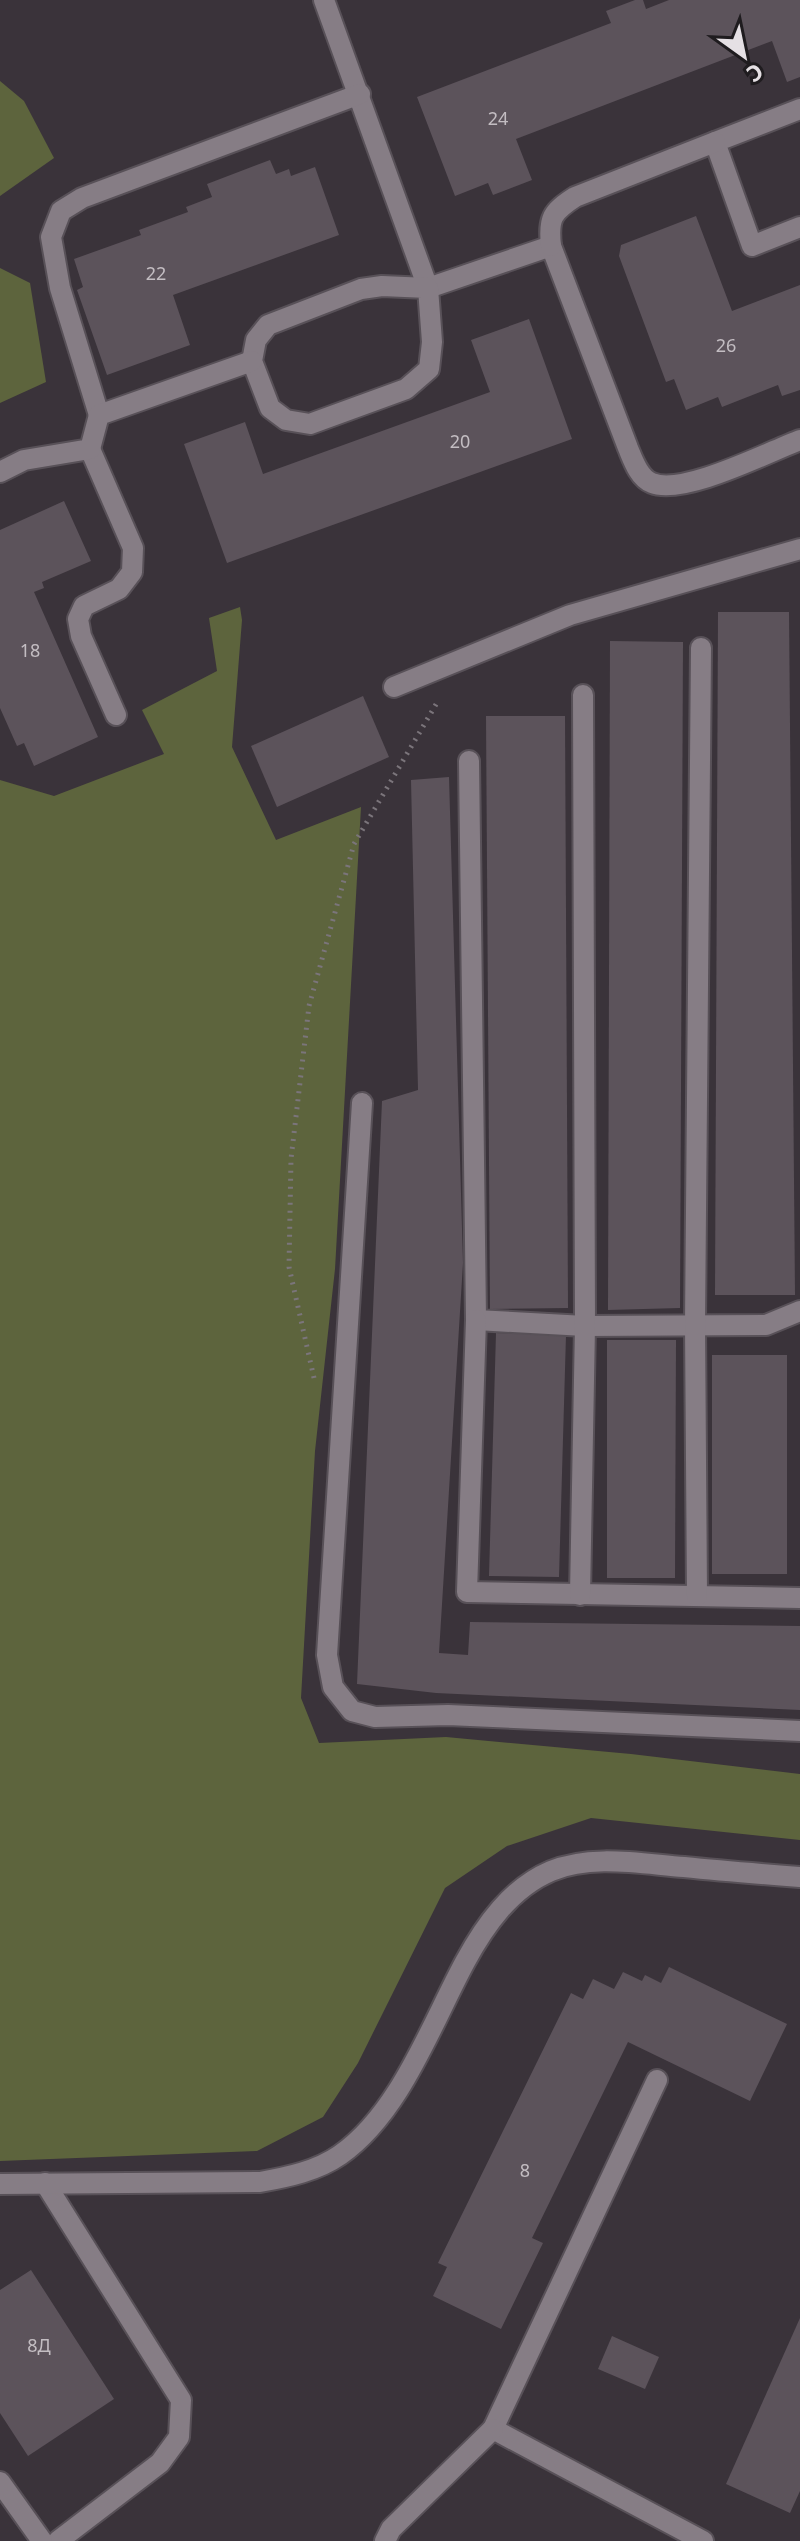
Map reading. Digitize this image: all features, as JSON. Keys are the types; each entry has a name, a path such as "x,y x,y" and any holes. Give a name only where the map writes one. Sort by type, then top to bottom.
{"street":[{"path":"324,0 428,288 432,342 429,369 406,389 310,424 286,420 270,408 252,361 256,340 268,325 361,289 382,286 428,288 551,246"},
{"path":"116,715 81,636 78,619 84,606 119,589 132,572 133,548 90,449 99,415 60,288 51,237 61,211 82,198 360,94"},
{"path":"800,109 575,197 558,208 549,224 551,246 628,448 636,467 650,483 669,486 689,484 800,440"},
{"path":"715,142 752,246 800,227"},
{"path":"99,415 252,361"},
{"path":"0,472 24,460 90,449"},
{"path":"394,687 570,615 800,549"},
{"path":"697,1596 695,1324 701,648"},
{"path":"580,1595 585,1326 583,695"},
{"path":"469,761 476,1320 467,1592 800,1598"},
{"path":"362,1103 327,1655 333,1687 352,1711 375,1717 448,1715 800,1731"},
{"path":"476,1320 585,1326 766,1325 800,1311"},
{"path":"0,2184 260,2182 296,2176 339,2156 371,2128 396,2093 485,1926 515,1895 551,1871 580,1864 615,1862 800,1877"},
{"path":"385,2541 391,2529 493,2429 657,2080"},
{"path":"45,2183 181,2400 179,2437 160,2463 58,2541"},
{"path":"493,2429 703,2541"},
{"path":"0,2482 42,2541"}],"path":[{"path":"314,1380 289,1267 291,1159 309,1006 354,844 442,693 446,666"}],"green space":[{"path":"0,81 24,101 54,158 0,196"},
{"path":"0,268 30,283 46,382 0,403"},
{"path":"240,607 242,620 232,747 276,840 361,807 335,1269 315,1451 301,1698 319,1743 446,1737 800,1774 800,1840 591,1818 507,1846 445,1888 358,2063 323,2117 257,2151 0,2161 0,780 54,796 164,754 142,710 217,671 209,618"}],"building":[{"path":"643,0 646,9 669,0 800,0 800,77 787,82 772,41 516,139 532,180 493,195 488,183 455,196 417,97 611,23 606,11"},
{"path":"270,160 276,174 289,169 291,176 315,167 339,235 173,295 190,345 107,375 77,290 83,287 74,259 141,235 139,230 188,212 186,207 212,197 207,184"},
{"path":"696,216 732,311 800,285 800,390 782,396 778,385 722,407 718,397 686,410 674,379 666,382 619,256 621,245"},
{"path":"529,319 572,439 227,563 184,444 245,422 263,474 490,392 471,340"},
{"path":"64,501 91,561 42,582 44,588 34,592 98,737 34,766 24,743 17,746 0,708 0,530"},
{"path":"718,612 789,612 795,1295 715,1295"},
{"path":"610,641 683,642 680,1308 608,1310"},
{"path":"363,696 389,757 277,807 251,746"},
{"path":"486,716 565,716 568,1308 490,1309"},
{"path":"449,777 463,1263 439,1653 468,1655 470,1622 800,1626 800,1710 436,1693 357,1684 382,1101 418,1090 411,780"},
{"path":"496,1333 566,1335 559,1577 489,1576"},
{"path":"607,1340 676,1340 675,1578 607,1578"},
{"path":"712,1355 787,1355 787,1574 712,1574"},
{"path":"669,1967 787,2024 750,2101 628,2042 532,2238 543,2243 501,2329 433,2296 447,2267 438,2263 571,1993 583,1999 593,1979 614,1989 623,1972 642,1981 645,1975 661,1983"},
{"path":"31,2270 114,2399 28,2456 0,2413 0,2290"},
{"path":"800,2318 800,2491 790,2513 726,2484"},
{"path":"612,2336 659,2357 645,2389 598,2369"}]}
